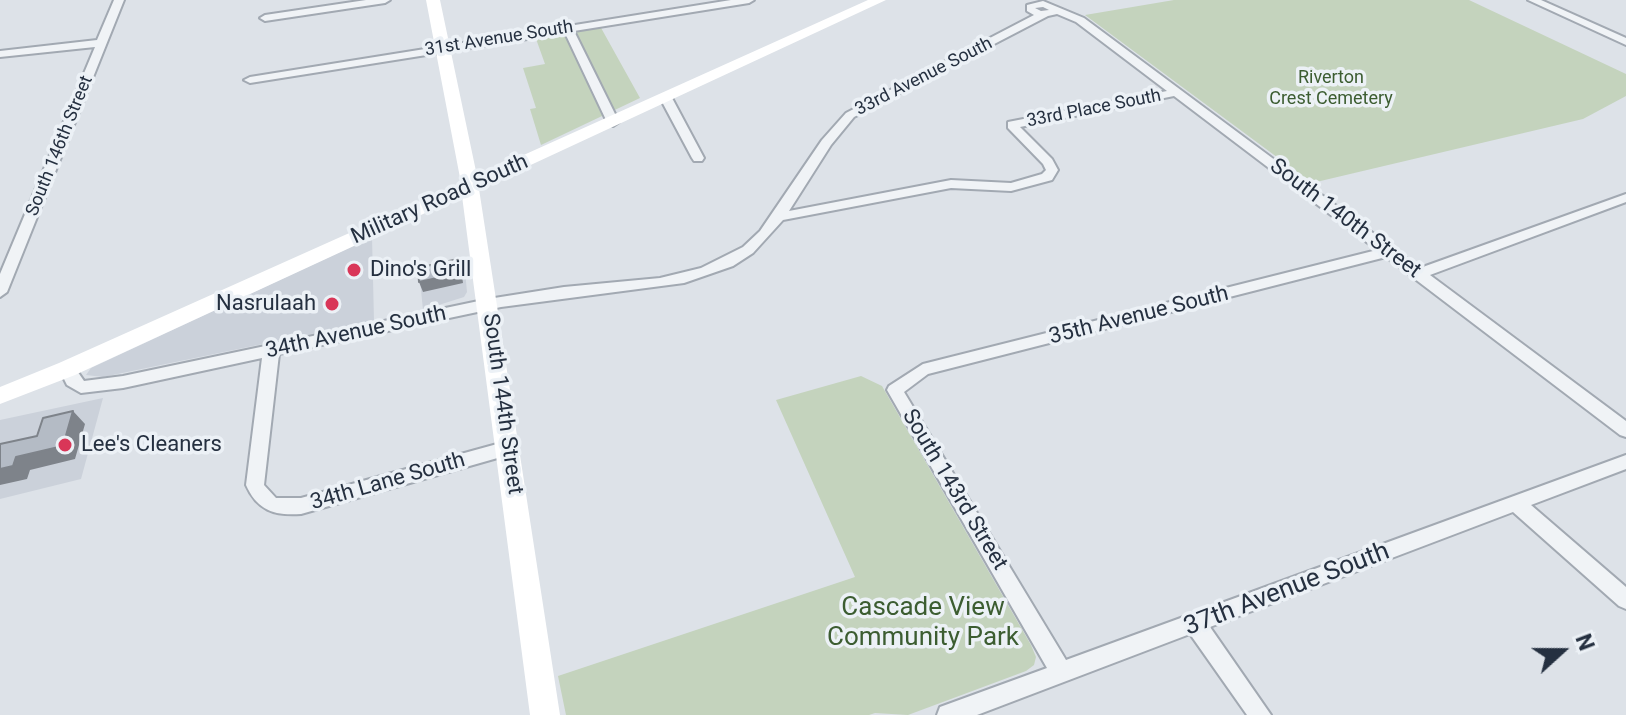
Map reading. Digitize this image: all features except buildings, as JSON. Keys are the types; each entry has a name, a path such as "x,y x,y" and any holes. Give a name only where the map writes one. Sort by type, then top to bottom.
{"street":[{"name":"South 146th Street","path":"0,292 119,0"},
{"path":"265,18 385,0"},
{"name":"South 144th Street","path":"433,0 470,186 545,715"},
{"name":"31st Avenue South","path":"250,80 749,0"},
{"name":"Military Road South","path":"0,396 67,369 879,0"},
{"path":"1533,0 1626,42"},
{"path":"1023,26 1030,4"},
{"name":"South 140th Street","path":"1030,4 1080,20 1626,430"},
{"name":"33rd Avenue South","path":"779,217 831,134 850,115 1053,12"},
{"path":"568,28 613,122"},
{"path":"0,54 102,43"},
{"name":"33rd Place South","path":"779,217 951,184 1011,187 1047,177 1052,170 1048,162 1012,125 1175,93"},
{"path":"666,98 698,158"},
{"path":"1418,274 1626,198"},
{"name":"34th Avenue South","path":"67,369 73,381 81,387 95,386 488,304 639,286 700,273 746,251 779,217"},
{"path":"0,252 18,249"},
{"name":"35th Avenue South","path":"895,390 923,370 1387,252"},
{"name":"34th Lane South","path":"271,351 255,485 267,503 282,508 301,506 508,448"},
{"name":"South 143rd Street","path":"895,390 1062,673"},
{"name":"37th Avenue South","path":"948,715 1626,462"},
{"path":"1516,503 1626,600"},
{"path":"1196,625 1260,715"}],"shaded area":[{"path":"372,237 374,321 103,377 86,375 91,368"},
{"path":"464,260 467,292 464,297 423,310 419,270"},
{"path":"103,398 81,479 0,499 0,420"}],"green space":[{"name":"Riverton Crest Cemetery","path":"1174,0 1469,0 1626,74 1626,96 1583,119 1312,183 1085,15"},
{"path":"600,26 640,98 541,145 530,109 536,108 523,68 545,64 535,36"},
{"name":"Cascade View Community Park","path":"861,376 882,386 1031,645 1036,657 1034,665 1026,671 908,715 566,715 558,676 855,577 776,400"}],"place":[{"name":"Dino's Grill","path":"354,270"},
{"name":"Nasrulaah","path":"332,304"},
{"name":"Lee's Cleaners","path":"65,445"}]}
